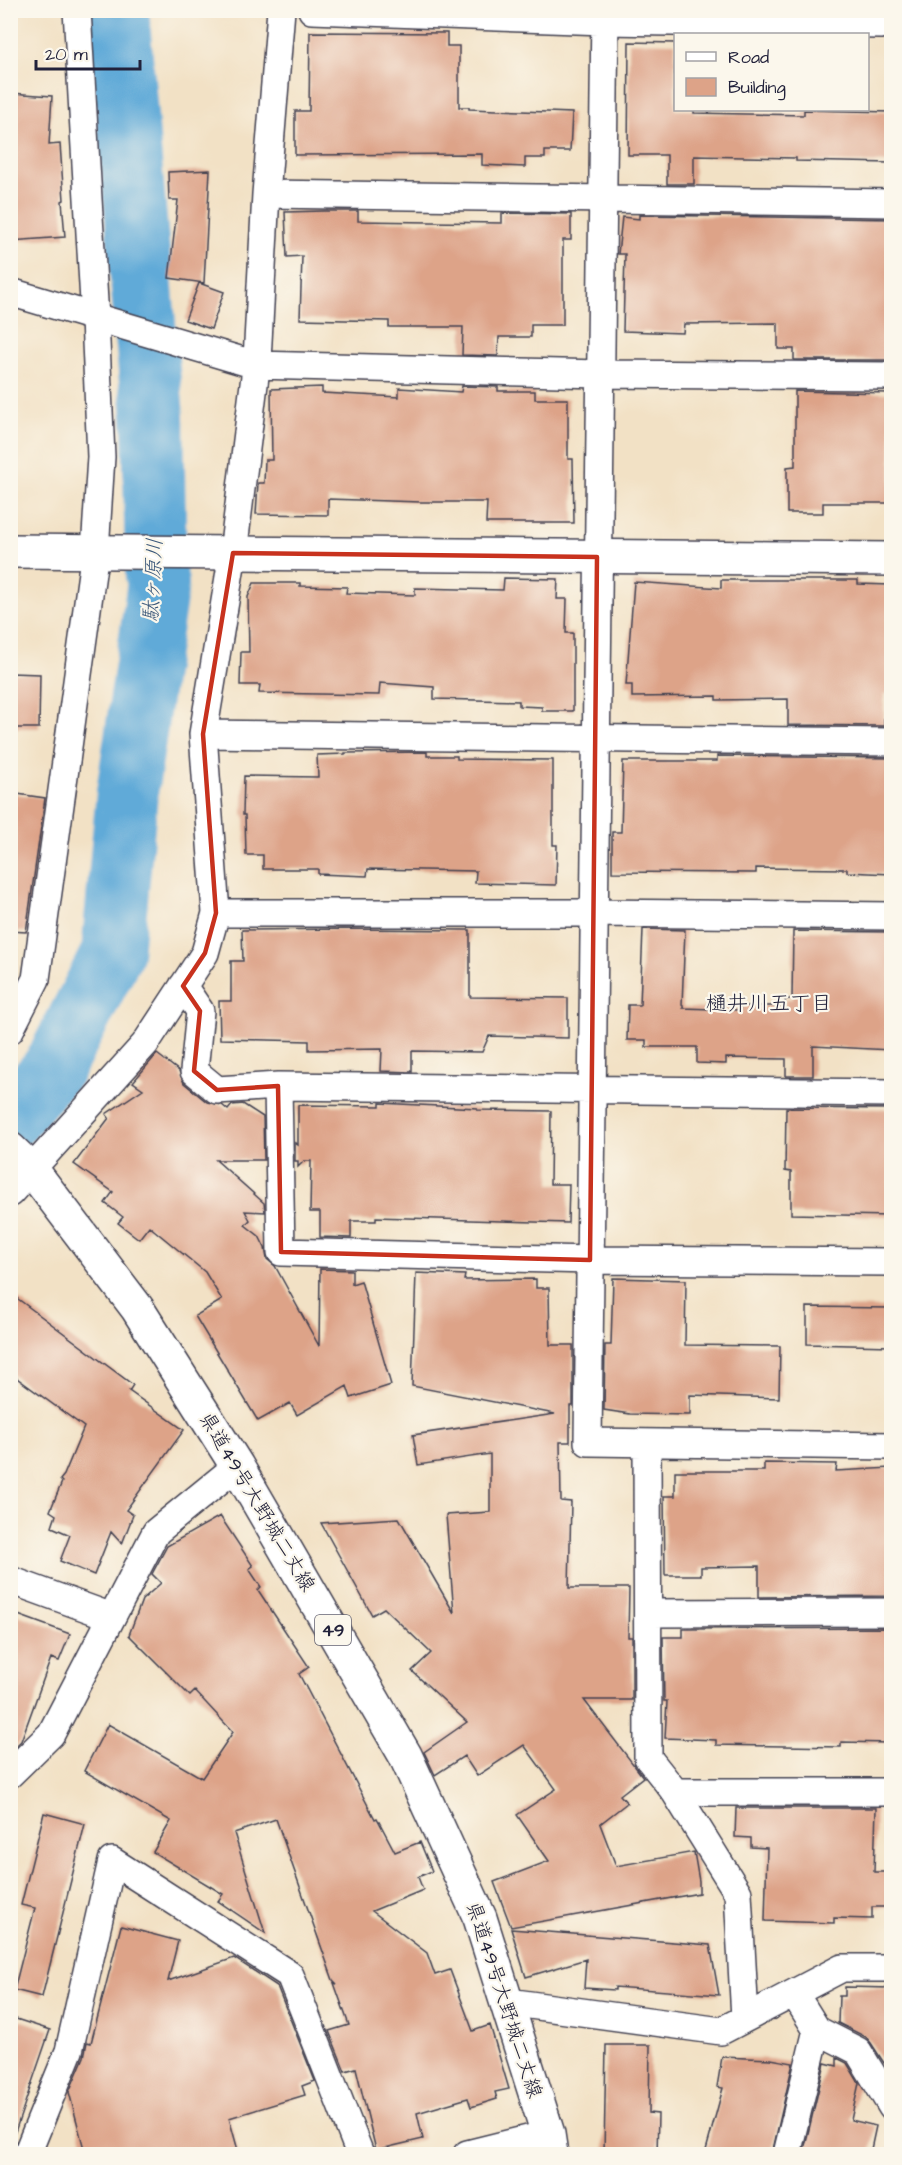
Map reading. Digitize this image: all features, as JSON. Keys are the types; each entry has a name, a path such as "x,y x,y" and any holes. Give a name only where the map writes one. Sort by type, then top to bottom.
{"main road":[{"path":"10,551 891,559"},
{"name":"県道49号大野城二丈線","path":"18,1167 138,1308 237,1466 405,1755 480,1918 508,2002 549,2144"}],"street":[{"path":"10,1030 36,979 106,551 101,457 104,321 77,10"},
{"path":"18,1167 145,1044 205,953 216,913 203,734 233,553 256,365 266,194 281,10"},
{"path":"312,10 881,25 891,22"},
{"path":"605,16 588,1442 891,1446"},
{"path":"266,194 891,203"},
{"path":"10,292 256,365 600,374 891,376"},
{"path":"203,734 891,742"},
{"path":"216,913 891,916"},
{"path":"183,986 200,1011 194,1071 217,1090 278,1086 891,1093"},
{"path":"278,1086 281,1252 590,1260 891,1262"},
{"path":"647,1443 648,1758 675,1792 738,1893 745,2018"},
{"path":"10,1774 51,1734 156,1532 237,1466"},
{"path":"10,1580 112,1617"},
{"path":"648,1613 891,1612"},
{"path":"675,1792 891,1792"},
{"path":"27,2154 69,2051 112,1861 290,1975 360,2154"},
{"path":"508,2002 721,2031 842,1968 891,1968"},
{"path":"795,1993 817,2030 858,2051 891,2107"},
{"path":"787,2154 817,2030"},
{"path":"467,2154 549,2144"}],"highlighted area":[{"path":"233,553 597,557 590,1260 281,1252 278,1086 217,1090 194,1071 200,1011 183,986 205,953 216,913 203,734"}],"building":[{"path":"310,32 447,33 447,46 459,46 459,107 572,113 570,151 545,151 545,158 525,158 525,167 482,165 482,154 295,155 295,111 309,111"},
{"path":"629,42 674,43 674,111 804,115 804,111 891,112 891,163 694,156 694,184 667,184 667,155 628,155"},
{"path":"10,93 52,96 49,145 60,144 65,237 10,241"},
{"path":"210,170 204,283 169,278 178,200 169,200 168,172"},
{"path":"358,211 358,221 502,223 502,213 571,214 571,240 563,240 563,325 531,325 531,337 499,337 498,356 462,355 463,327 389,327 389,321 300,319 302,256 287,257 285,212"},
{"path":"639,215 891,219 890,360 794,360 794,349 778,349 778,323 684,324 683,333 623,331 625,254 618,254 622,217 639,219"},
{"path":"199,283 224,292 211,329 185,320"},
{"path":"462,386 498,387 498,391 535,391 535,399 568,399 568,459 573,459 574,523 486,523 487,502 328,499 328,515 256,514 258,483 264,483 265,460 272,460 271,389 322,387 322,393 399,397 399,388 461,392"},
{"path":"795,391 891,393 891,503 823,503 823,513 787,513 787,467 795,466"},
{"path":"504,578 558,579 557,599 567,599 566,633 573,633 573,711 542,711 542,707 519,706 519,701 434,699 434,687 380,683 379,695 259,693 260,685 240,685 241,652 249,652 248,597 254,583 300,583 300,586 347,587 346,593 415,595 415,588 503,590"},
{"path":"721,580 858,580 858,584 891,585 891,694 884,694 884,726 788,725 788,699 716,700 716,696 632,697 632,685 626,685 634,582 721,588"},
{"path":"10,673 40,674 39,728 10,728"},
{"path":"427,752 427,756 457,756 457,759 553,760 553,845 557,845 556,885 475,883 476,871 368,869 367,876 318,874 318,869 263,869 263,855 246,855 245,815 243,815 244,776 318,777 317,755"},
{"path":"717,756 891,758 891,874 847,872 847,869 756,868 756,873 612,872 612,832 621,832 623,761 717,761"},
{"path":"10,793 45,798 26,932 10,931"},
{"path":"643,929 685,930 683,1008 740,1010 740,1006 785,1006 785,999 792,999 793,931 891,932 891,1050 813,1046 813,1076 786,1076 786,1059 726,1058 726,1064 697,1063 697,1047 646,1047 646,1040 627,1040 628,1005 640,1005"},
{"path":"242,930 470,930 470,997 568,998 568,1038 489,1036 482,1052 412,1051 412,1072 381,1071 382,1049 309,1050 309,1041 220,1039 219,1001 231,1001 231,961 243,961"},
{"path":"157,1054 179,1071 184,1083 207,1102 222,1105 228,1110 232,1105 243,1104 263,1117 264,1160 216,1160 264,1203 265,1212 245,1211 250,1220 245,1225 259,1236 267,1259 275,1266 319,1346 320,1269 352,1270 352,1284 361,1281 391,1385 351,1398 347,1386 297,1415 290,1403 258,1421 195,1316 222,1300 205,1272 149,1226 139,1239 118,1223 123,1217 105,1203 113,1192 74,1164 109,1118 106,1114 143,1089 133,1082"},
{"path":"380,1103 477,1108 477,1110 551,1111 550,1184 569,1184 568,1223 376,1217 376,1221 351,1221 351,1238 320,1237 320,1212 310,1212 311,1161 304,1161 298,1167 298,1161 295,1161 295,1143 298,1145 298,1105 380,1106"},
{"path":"786,1108 891,1109 891,1216 791,1214 791,1172 785,1171"},
{"path":"416,1273 465,1275 464,1280 536,1279 536,1288 549,1288 550,1345 573,1345 573,1406 570,1406 570,1442 560,1442 561,1501 571,1502 569,1588 629,1588 628,1637 632,1637 632,1700 584,1700 643,1777 620,1795 627,1803 600,1824 616,1866 694,1852 699,1893 511,1927 494,1882 549,1861 517,1815 556,1789 524,1745 477,1776 464,1756 435,1775 424,1752 467,1722 412,1671 431,1653 384,1608 372,1615 321,1523 399,1518 454,1613 446,1515 490,1512 490,1454 418,1465 413,1435 555,1414 412,1386"},
{"path":"613,1278 686,1280 685,1345 780,1346 779,1398 690,1395 690,1415 630,1414 604,1410 605,1345 611,1345"},
{"path":"10,1293 133,1385 129,1391 184,1430 126,1510 133,1515 122,1544 111,1532 94,1575 60,1561 70,1535 52,1527 56,1515 50,1511 62,1482 60,1480 84,1427 10,1373"},
{"path":"807,1307 891,1308 891,1346 807,1344"},
{"path":"764,1463 837,1464 836,1471 891,1468 891,1596 759,1597 759,1566 701,1567 701,1575 665,1575 664,1496 675,1496 675,1471 764,1471"},
{"path":"220,1516 253,1566 249,1569 261,1587 258,1590 309,1667 299,1674 375,1819 377,1818 395,1852 420,1842 432,1871 418,1877 423,1890 372,1911 427,1953 435,1975 450,1970 473,2031 490,2025 509,2089 495,2092 497,2099 471,2107 468,2098 417,2113 423,2139 376,2150 356,2068 345,2071 329,2031 349,2025 334,1983 337,1984 333,1980 276,1819 234,1833 265,1933 218,1901 223,1894 153,1852 171,1821 84,1771 108,1724 202,1778 233,1732 195,1691 190,1696 129,1635 142,1600 161,1583 152,1574 167,1546"},
{"path":"10,1612 70,1634 59,1661 51,1658 21,1741 10,1752"},
{"path":"891,1628 891,1743 841,1742 841,1747 716,1745 716,1740 665,1738 667,1701 664,1701 663,1637 683,1637 683,1629"},
{"path":"736,1808 876,1808 874,1872 891,1872 891,1907 872,1907 872,1919 834,1918 834,1923 765,1921 767,1848 751,1847 751,1838 735,1837"},
{"path":"44,1813 85,1824 42,1997 14,1990 35,1908 21,1905"},
{"path":"121,1926 178,1941 168,1981 234,1958 277,1986 315,2081 302,2086 305,2095 229,2118 239,2154 101,2154 84,2149 69,2092 84,2057 87,2042 91,2043"},
{"path":"511,1929 710,1945 719,1995 615,1987 615,1990 584,1988 586,1959 526,1977"},
{"path":"845,1987 891,1988 891,2063 884,2063 866,2037 838,2023 839,1996 845,1996"},
{"path":"10,2017 50,2030 15,2132 10,2131"},
{"path":"606,2045 650,2045 649,2113 658,2114 657,2154 604,2154"},
{"path":"722,2057 771,2059 793,2063 772,2154 705,2154 723,2088 717,2087"},
{"path":"837,2058 847,2063 859,2083 851,2120 876,2126 870,2154 803,2154 825,2063 837,2066"}],"waterway":[{"name":"駄ヶ原川","path":"10,1119 54,1067 112,953 127,793 158,583 153,417 118,10"}],"district":[{"name":"樋井川五丁目","path":"769,1003"}]}
